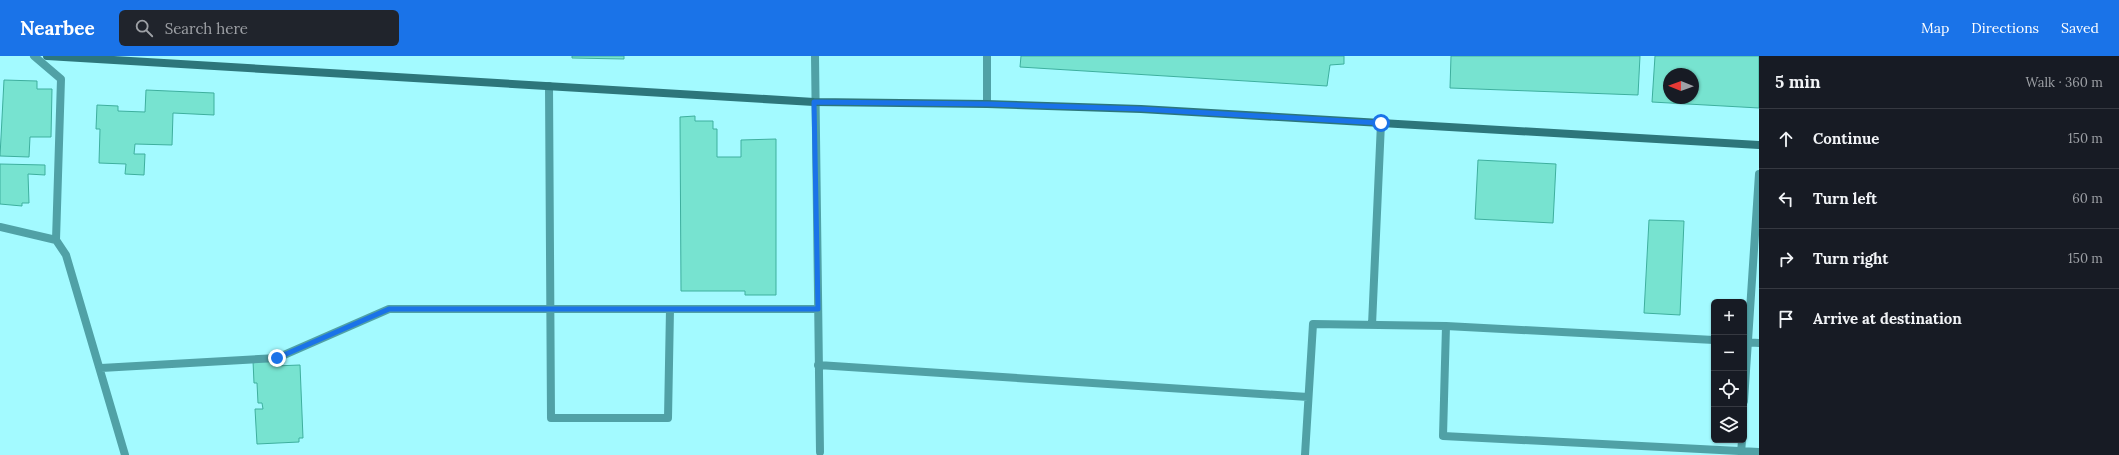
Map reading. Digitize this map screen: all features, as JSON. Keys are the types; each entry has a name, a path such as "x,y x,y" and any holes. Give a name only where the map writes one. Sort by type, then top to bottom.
{"street":[{"path":"34,56 60,79 56,240 66,255 101,368 125,455"},
{"path":"47,56 814,102 988,104 1141,109 1759,145"},
{"path":"815,56 814,102 820,452"},
{"path":"987,56 988,104"},
{"path":"549,86 551,418 668,418 670,309"},
{"path":"1372,325 1381,123"},
{"path":"1747,335 1759,174"},
{"path":"0,227 56,240"},
{"path":"101,368 277,358 389,309 818,309"},
{"path":"1305,455 1312,324 1446,326 1711,340"},
{"path":"1446,326 1443,436 1741,453 1759,452"},
{"path":"1747,342 1759,342"},
{"path":"818,365 1308,397"},
{"path":"1741,453 1742,443"}],"building":[{"path":"572,56 624,56 624,59 572,58"},
{"path":"1021,56 1344,56 1344,64 1330,65 1327,86 1020,67"},
{"path":"1451,56 1640,56 1638,95 1450,88"},
{"path":"1655,56 1759,56 1759,108 1688,104 1699,104 1699,68 1663,68 1663,103 1652,102"},
{"path":"4,80 37,81 37,89 52,89 51,137 30,137 29,157 0,156"},
{"path":"146,90 214,93 214,115 173,113 172,145 135,144 134,154 145,154 144,175 125,174 126,164 99,163 100,129 96,129 97,105 118,106 118,111 145,112"},
{"path":"695,116 695,121 713,121 713,129 717,129 717,157 741,157 741,140 776,139 776,295 745,295 745,291 681,291 680,117"},
{"path":"1478,160 1556,164 1553,223 1475,219"},
{"path":"0,164 45,165 45,175 28,174 29,203 22,203 22,206 0,204"},
{"path":"1649,220 1684,221 1680,315 1644,313"},
{"path":"274,360 274,366 300,365 303,438 299,438 299,442 257,444 255,409 263,409 262,403 258,403 257,383 254,383 253,361"}],"route":[{"path":"277,358 389,309 818,309 814,102 988,104 1141,109 1381,123"}]}
